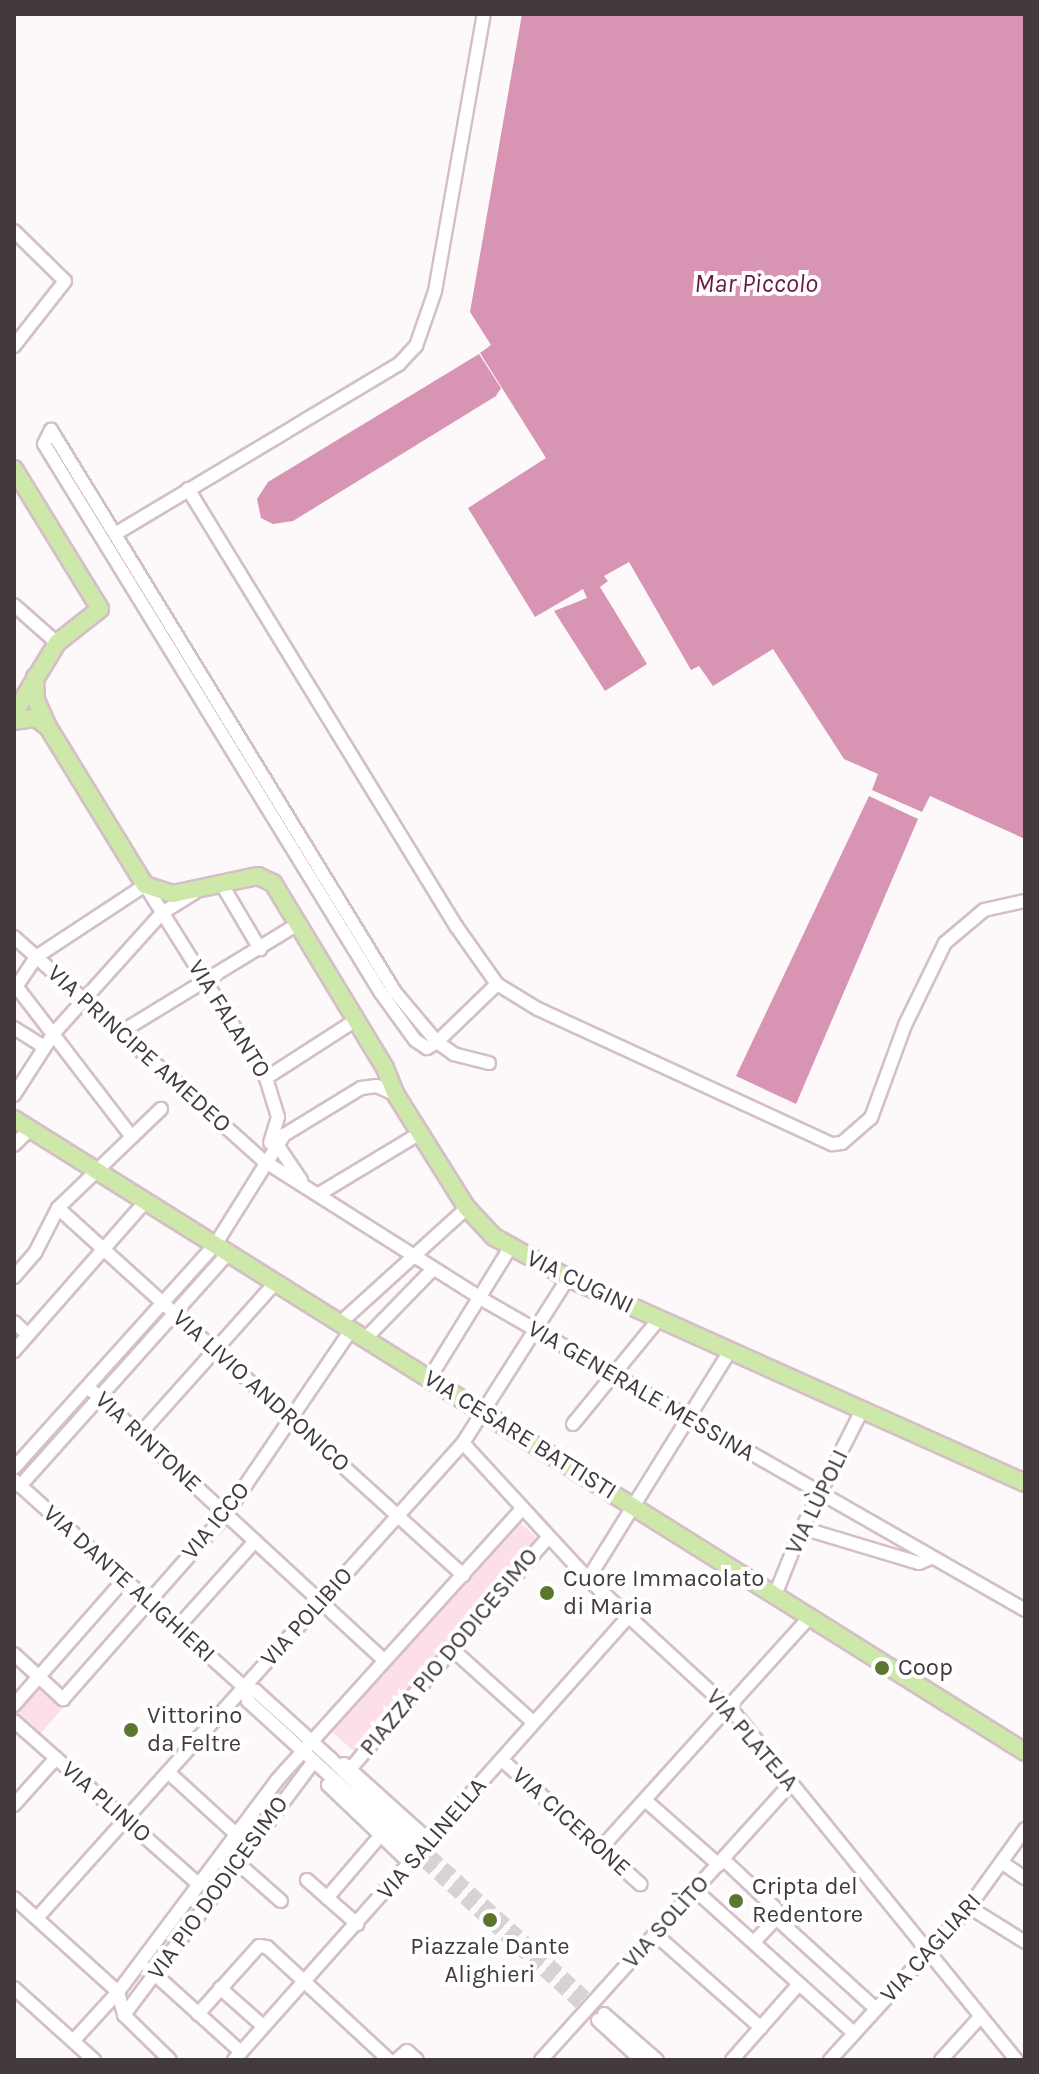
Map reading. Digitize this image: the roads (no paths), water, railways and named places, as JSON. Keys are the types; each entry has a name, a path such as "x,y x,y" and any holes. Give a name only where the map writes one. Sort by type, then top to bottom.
{"main road":[{"path":"14,469 100,609 57,643 14,714"},
{"name":"VIA FALANTO","path":"39,670 36,700 48,727 145,885"},
{"path":"14,721 36,718 48,727"},
{"name":"VIA CUGINI","path":"194,893 221,883 258,876 273,883 385,1068 396,1095 467,1208 510,1248 568,1278 1025,1483"},
{"path":"145,885 173,894 194,893"},
{"name":"VIA CESARE BATTISTI","path":"14,1119 1025,1752"}],"street":[{"path":"115,534 399,364 416,346 435,291 484,14"},
{"path":"14,231 65,281 14,346"},
{"path":"489,1063 454,1054 437,1042 395,992 51,430 44,444 381,993 415,1040 427,1048 437,1042 497,984"},
{"path":"188,489 456,926 497,984 538,1009 832,1144 842,1143 871,1118 905,1025 945,943 984,910 1025,901"},
{"path":"14,605 57,643"},
{"path":"221,883 260,949"},
{"path":"131,1136 54,1033 15,988 36,957 145,885"},
{"name":"VIA FALANTO","path":"145,885 266,1078 278,1117"},
{"path":"14,1095 54,1033 162,913 194,893"},
{"path":"121,1032 296,925"},
{"name":"VIA PRINCIPE AMEDEO","path":"14,937 260,1156"},
{"path":"266,1078 356,1020"},
{"path":"14,1028 45,1047"},
{"path":"260,1156 296,1128 361,1088 377,1086 396,1095"},
{"path":"14,1277 35,1253 58,1208 94,1169 161,1109"},
{"path":"17,1483 175,1313 222,1249 278,1117 296,1128"},
{"path":"14,1145 30,1129"},
{"path":"319,1194 420,1133"},
{"path":"276,1143 303,1184"},
{"name":"VIA GENERALE MESSINA","path":"260,1156 416,1254 433,1269 534,1330 1025,1610"},
{"path":"14,1351 146,1201"},
{"name":"VIA LIVIO ANDRONICO","path":"58,1208 463,1575"},
{"path":"352,1330 416,1254 467,1208"},
{"path":"429,1379 510,1248"},
{"path":"14,1468 163,1303 222,1249"},
{"path":"352,1330 433,1269"},
{"name":"VIA POLIBIO","path":"37,1918 463,1443 568,1278"},
{"path":"140,1434 276,1282"},
{"path":"573,1424 659,1319"},
{"path":"14,1322 28,1335"},
{"name":"VIA ICCO","path":"39,1677 63,1699 226,1514 352,1330"},
{"path":"588,1579 730,1351"},
{"name":"VIA RINTONE","path":"88,1387 384,1660"},
{"name":"VIA LÙPOLI","path":"775,1595 857,1408"},
{"name":"VIA PLATEJA","path":"463,1443 521,1510 588,1579 728,1707 1016,2060"},
{"name":"VIA DANTE ALIGHIERI","path":"17,1483 244,1687 256,1691 308,1747 323,1781 411,1864"},
{"name":"VIA PIO DODICESIMO","path":"74,2040 118,1992 267,1793 521,1510"},
{"path":"802,1528 919,1563 931,1558"},
{"name":"PIAZZA PIO DODICESIMO","path":"351,1768 548,1537"},
{"path":"177,1628 255,1541"},
{"path":"14,1705 124,1580"},
{"name":"VIA SALINELLA","path":"238,2056 628,1617"},
{"path":"601,1848 810,1617"},
{"path":"453,1650 533,1722"},
{"path":"14,1654 39,1677"},
{"name":"VIA PLINIO","path":"14,1721 198,1884"},
{"name":"VIA DANTE ALIGHIERI","path":"308,1747 351,1768 431,1842"},
{"path":"14,1805 56,1758"},
{"name":"VIA DANTE ALIGHIERI","path":"315,1764 412,1844 330,1758"},
{"name":"VIA CICERONE","path":"502,1760 640,1884"},
{"name":"VIA PIO DODICESIMO","path":"124,2015 278,1803 315,1764"},
{"path":"168,1772 236,1834"},
{"name":"VIA SOLÌTO","path":"541,2060 790,1784"},
{"path":"267,1793 278,1803"},
{"path":"645,1800 775,1908 776,1918 876,2009"},
{"name":"VIA CAGLIARI","path":"830,2060 969,1907 1004,1864 1025,1829"},
{"path":"327,1898 380,1836"},
{"path":"223,1851 281,1901"},
{"path":"1004,1864 1025,1878"},
{"path":"307,1880 357,1924"},
{"path":"695,1890 854,2033"},
{"path":"14,1898 118,1992 124,2015 170,2060"},
{"path":"969,1907 1025,1942"},
{"path":"754,1942 776,1918"},
{"path":"169,1923 184,1934"},
{"path":"656,1935 761,2028"},
{"path":"198,2014 259,1946 267,1947 389,2060"},
{"path":"140,1962 198,2014 238,2056"},
{"path":"732,2060 799,1984"},
{"path":"14,1988 94,2060"},
{"path":"220,1988 263,2026"},
{"path":"941,2060 981,2016"},
{"path":"641,2060 601,2017 657,2060"},
{"path":"397,2060 407,2051 417,2060"}],"water":[{"name":"Mar Piccolo","path":"522,14 1025,14 1025,839 930,796 922,812 872,790 878,774 844,759 773,649 713,686 699,666 691,670 629,562 604,576 608,581 600,587 647,664 605,691 554,611 587,598 583,589 535,617 468,508 546,458 480,353 491,345 470,312"},
{"path":"479,354 501,388 496,396 293,521 273,524 261,518 257,499 268,482"},
{"path":"869,796 918,819 796,1104 736,1076"}],"tunnel":[{"path":"417,1843 604,2014"},
{"path":"411,1850 598,2020"}],"place":[{"name":"Cuore Immacolato di Maria","path":"547,1593"},
{"name":"Coop","path":"882,1668"},
{"name":"Vittorino da Feltre","path":"131,1730"},
{"name":"Cripta del Redentore","path":"736,1901"},
{"name":"Piazzale Dante Alighieri","path":"490,1920"}]}
